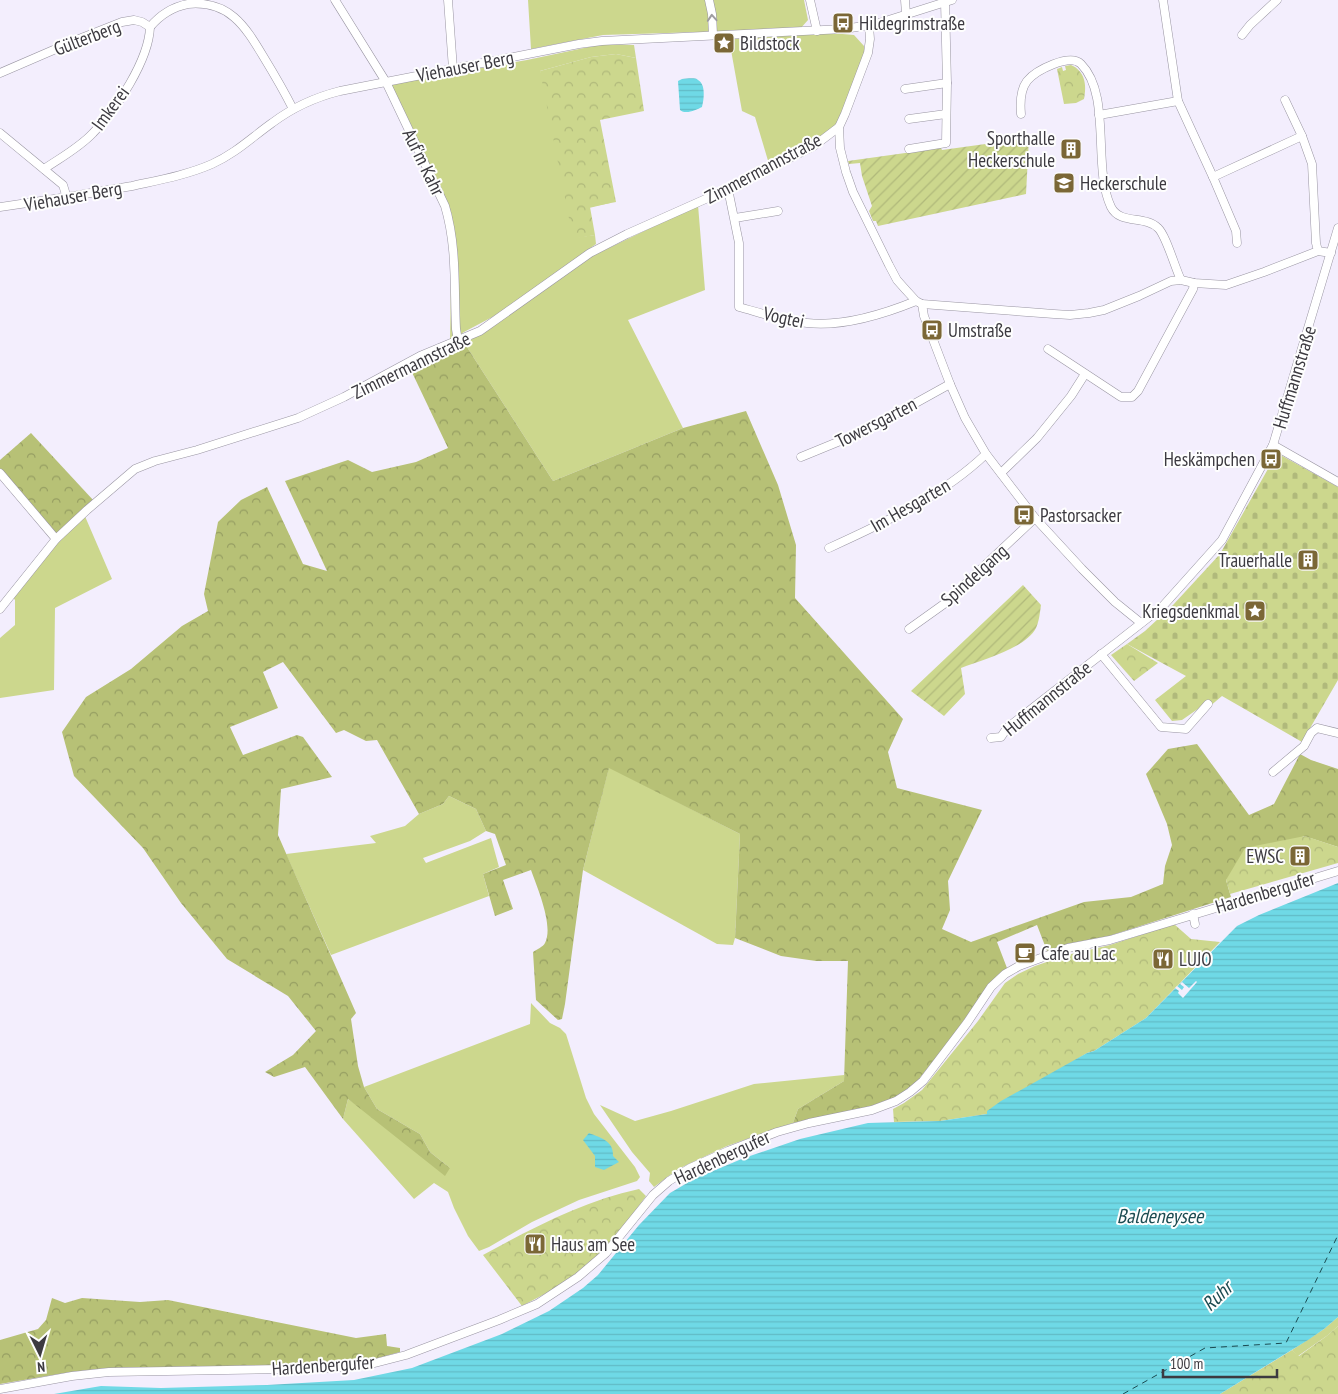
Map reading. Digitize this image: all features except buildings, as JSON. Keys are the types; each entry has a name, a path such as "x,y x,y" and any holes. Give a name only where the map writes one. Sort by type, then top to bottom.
{"street":[{"name":"Auf'm Kahr","path":"335,0 386,82 445,206 452,237 458,341"},
{"path":"448,0 453,69"},
{"path":"709,0 713,35"},
{"path":"810,0 817,31"},
{"path":"904,0 906,14"},
{"path":"1163,0 1178,101 1236,231 1237,243"},
{"path":"1242,35 1277,0"},
{"name":"Viehauser Berg","path":"0,208 81,196 192,172 243,147 272,122 293,109 330,94 602,41 817,31 869,26 949,1"},
{"path":"909,149 946,143 949,1"},
{"name":"Gülterberg","path":"0,73 122,22 134,20 150,27 165,12 179,6 195,3 211,4 232,13 244,24 281,85 293,109"},
{"path":"869,26 868,53 839,127 843,160 853,192 888,265 897,280 919,303 965,418 986,454 1035,518 1115,602 1141,623"},
{"name":"Imkerei","path":"44,169 85,141 109,114 140,64 150,37 150,27"},
{"path":"1021,114 1022,92 1028,80 1052,65 1069,60 1080,63 1094,84 1098,102 1104,188 1112,208 1122,217 1153,224 1159,229 1181,280"},
{"path":"905,89 947,83"},
{"path":"1285,100 1302,136 1312,164 1318,251"},
{"path":"1099,114 1178,101"},
{"path":"909,119 946,114"},
{"name":"Zimmermannstraße","path":"0,609 56,539 135,470 155,461 224,442 298,418 351,394 420,356 480,331 590,253 626,234 728,189 814,146 839,127"},
{"path":"0,133 63,185 67,198"},
{"path":"1213,177 1302,136"},
{"name":"Vogtei","path":"728,189 739,243 739,307 788,320 814,324 857,319 919,303"},
{"path":"734,218 778,211"},
{"name":"Huffmannstraße","path":"991,738 1001,737 1007,728 1162,607 1222,540 1273,445 1334,249 1338,228"},
{"path":"919,303 1054,314 1080,314 1104,310 1171,280 1226,284 1264,272 1318,251 1334,249"},
{"path":"1048,349 1121,397 1130,398 1135,396 1194,283"},
{"path":"1001,473 1038,438 1071,396 1085,374"},
{"name":"Towersgarten","path":"801,457 867,430 950,384"},
{"path":"1273,445 1338,482"},
{"name":"Im Hesgarten","path":"829,548 892,518 964,473 986,454"},
{"path":"0,473 56,539"},
{"name":"Spindelgang","path":"909,629 944,604 1035,518"},
{"name":"Huffmannstraße","path":"1101,654 1161,727 1186,729 1208,704"},
{"path":"1272,772 1304,746 1311,733 1317,728 1338,732"},
{"name":"Hardenbergufer","path":"0,1389 72,1376 109,1372 334,1368 371,1364 406,1356 537,1304 578,1277 606,1253 653,1195 669,1181 690,1168 777,1132 809,1123 872,1110 896,1101 923,1081 967,1023 991,987 1005,974 1019,966 1068,948 1110,940 1338,871"},
{"name":"Hardenbergufer","path":"1193,914 1195,924"}],"green space":[{"path":"528,0 804,0 808,20 800,29 603,35 531,49"},
{"path":"831,33 854,35 864,46 864,56 837,124 812,143 769,164 755,117 742,111 729,39"},
{"path":"603,44 634,45 636,58 616,54 591,57 540,71 610,203 589,208 594,234 573,238 595,235 596,244 498,314 464,332 450,342 452,215 390,84 527,60"},
{"path":"616,54 636,58 644,111 600,120 616,202 590,207 595,235 573,239 540,71 591,57"},
{"path":"1071,65 1079,71 1084,79 1084,99 1076,103 1064,104 1057,69 1062,67 1063,71 1066,70 1065,66"},
{"path":"1029,138 1026,194 878,226 876,221 873,221 869,211 872,206 862,176 860,163 849,164 848,161 941,148 942,150"},
{"path":"698,205 705,290 628,320 683,428 553,481 465,344 582,261"},
{"path":"465,344 553,481 683,428 746,411 778,485 796,545 795,598 903,719 888,752 897,788 982,810 948,881 950,910 942,929 971,942 1084,902 1131,897 1163,884 1165,866 1172,845 1167,824 1146,774 1168,749 1197,744 1249,815 1274,804 1300,754 1311,760 1338,769 1338,847 1304,836 1226,880 1231,897 1109,936 1067,944 1047,951 1037,925 997,942 1007,968 988,986 947,1044 914,1085 896,1097 871,1106 793,1123 798,1109 844,1081 848,961 816,961 781,956 735,938 740,834 609,768 583,870 565,1004 562,1019 558,1020 536,1000 533,952 545,943 547,927 544,906 531,870 503,880 513,909 495,916 483,874 506,865 495,834 486,831 476,809 449,796 443,804 419,814 377,740 366,741 344,730 336,733 283,662 263,672 278,708 230,727 243,755 297,735 303,737 332,777 281,789 278,835 356,1013 351,1019 358,1066 364,1087 377,1109 420,1134 430,1152 450,1168 445,1176 348,1099 343,1119 305,1067 274,1077 265,1072 293,1055 316,1031 288,996 227,959 181,903 143,848 74,776 62,732 86,697 131,669 182,626 208,611 204,594 218,522 241,500 267,487 303,564 327,571 285,481 348,460 372,472 416,462 448,448 408,364"},
{"path":"31,433 94,501 55,537 0,472 0,460"},
{"path":"1277,453 1338,487 1338,680 1302,742 1222,696 1209,707 1205,704 1182,720 1172,721 1155,700 1186,676 1127,644 1145,631 1173,605 1220,554"},
{"path":"84,514 112,579 55,608 54,690 0,698 0,638 15,625 15,600 12,596 48,552"},
{"path":"1023,585 1041,605 1037,626 1031,635 1023,642 1003,652 961,668 965,694 944,716 911,691"},
{"path":"1127,644 1158,663 1134,681 1111,655"},
{"path":"609,767 740,834 735,938 733,945 717,944 583,870"},
{"path":"449,796 476,809 486,831 470,841 423,858 426,863 491,838 499,867 483,874 489,896 331,955 286,854 376,843 370,836 405,826 419,814 443,804"},
{"path":"1305,836 1338,847 1338,863 1230,894 1226,880 1245,848"},
{"path":"1174,924 1191,939 1220,942 1146,1018 987,1114 940,1121 894,1122 893,1109 922,1090 978,1021 1005,983 1035,966 1067,955 1110,945"},
{"path":"531,1003 550,1023 560,1028 566,1034 586,1098 594,1114 635,1167 640,1177 637,1181 579,1200 532,1222 479,1251 468,1236 448,1192 434,1183 414,1199 343,1119 348,1099 450,1168 430,1152 420,1134 377,1109 364,1087 530,1024"},
{"path":"844,1075 844,1081 798,1109 793,1123 727,1146 678,1169 654,1187 649,1181 650,1173 632,1152 600,1105 635,1121 754,1084"},
{"path":"639,1189 646,1196 611,1242 597,1257 566,1281 522,1306 483,1255 559,1216 618,1194"},
{"path":"52,1298 65,1303 82,1298 140,1302 168,1300 356,1338 386,1334 387,1346 400,1348 400,1352 371,1360 338,1364 108,1368 0,1384 0,1340 38,1329 46,1320"},
{"path":"1338,1317 1338,1326 1328,1335 1298,1356 1292,1350 1324,1329"},
{"path":"1338,1326 1338,1394 1220,1394 1292,1350 1299,1356"}],"water":[{"path":"682,79 697,79 701,82 704,92 702,107 688,112 680,110 678,81"},
{"name":"Baldeneysee","path":"1338,883 1338,1317 1308,1340 1220,1394 54,1394 101,1386 161,1388 354,1380 412,1368 502,1334 549,1311 583,1288 598,1275 639,1225 670,1193 694,1179 744,1158 800,1139 868,1123 940,1121 987,1114 987,1111 1001,1101 1087,1053 1094,1051 1146,1018 1237,926 1259,915"},
{"path":"589,1133 609,1143 613,1156 619,1162 604,1170 595,1167 595,1156 583,1140"}],"pier":[{"path":"1196,981 1183,998 1175,988 1177,986 1182,990 1184,987 1180,984 1182,982 1189,988"}],"ferry route":[{"path":"1123,1394 1205,1348 1286,1343 1338,1235"}],"place":[{"name":"Hildegrimstraße","path":"843,23"},
{"name":"Bildstock","path":"724,43"},
{"name":"Sporthalle Heckerschule","path":"1071,149"},
{"name":"Heckerschule","path":"1064,183"},
{"name":"Umstraße","path":"932,330"},
{"name":"Heskämpchen","path":"1271,459"},
{"name":"Pastorsacker","path":"1024,515"},
{"name":"Trauerhalle","path":"1308,560"},
{"name":"Kriegsdenkmal","path":"1255,611"},
{"name":"EWSC","path":"1300,856"},
{"name":"Cafe au Lac","path":"1025,953"},
{"name":"LUJO","path":"1163,959"},
{"name":"Haus am See","path":"535,1244"}],"water label":[{"name":"Ruhr","path":"1217,1296"}]}
